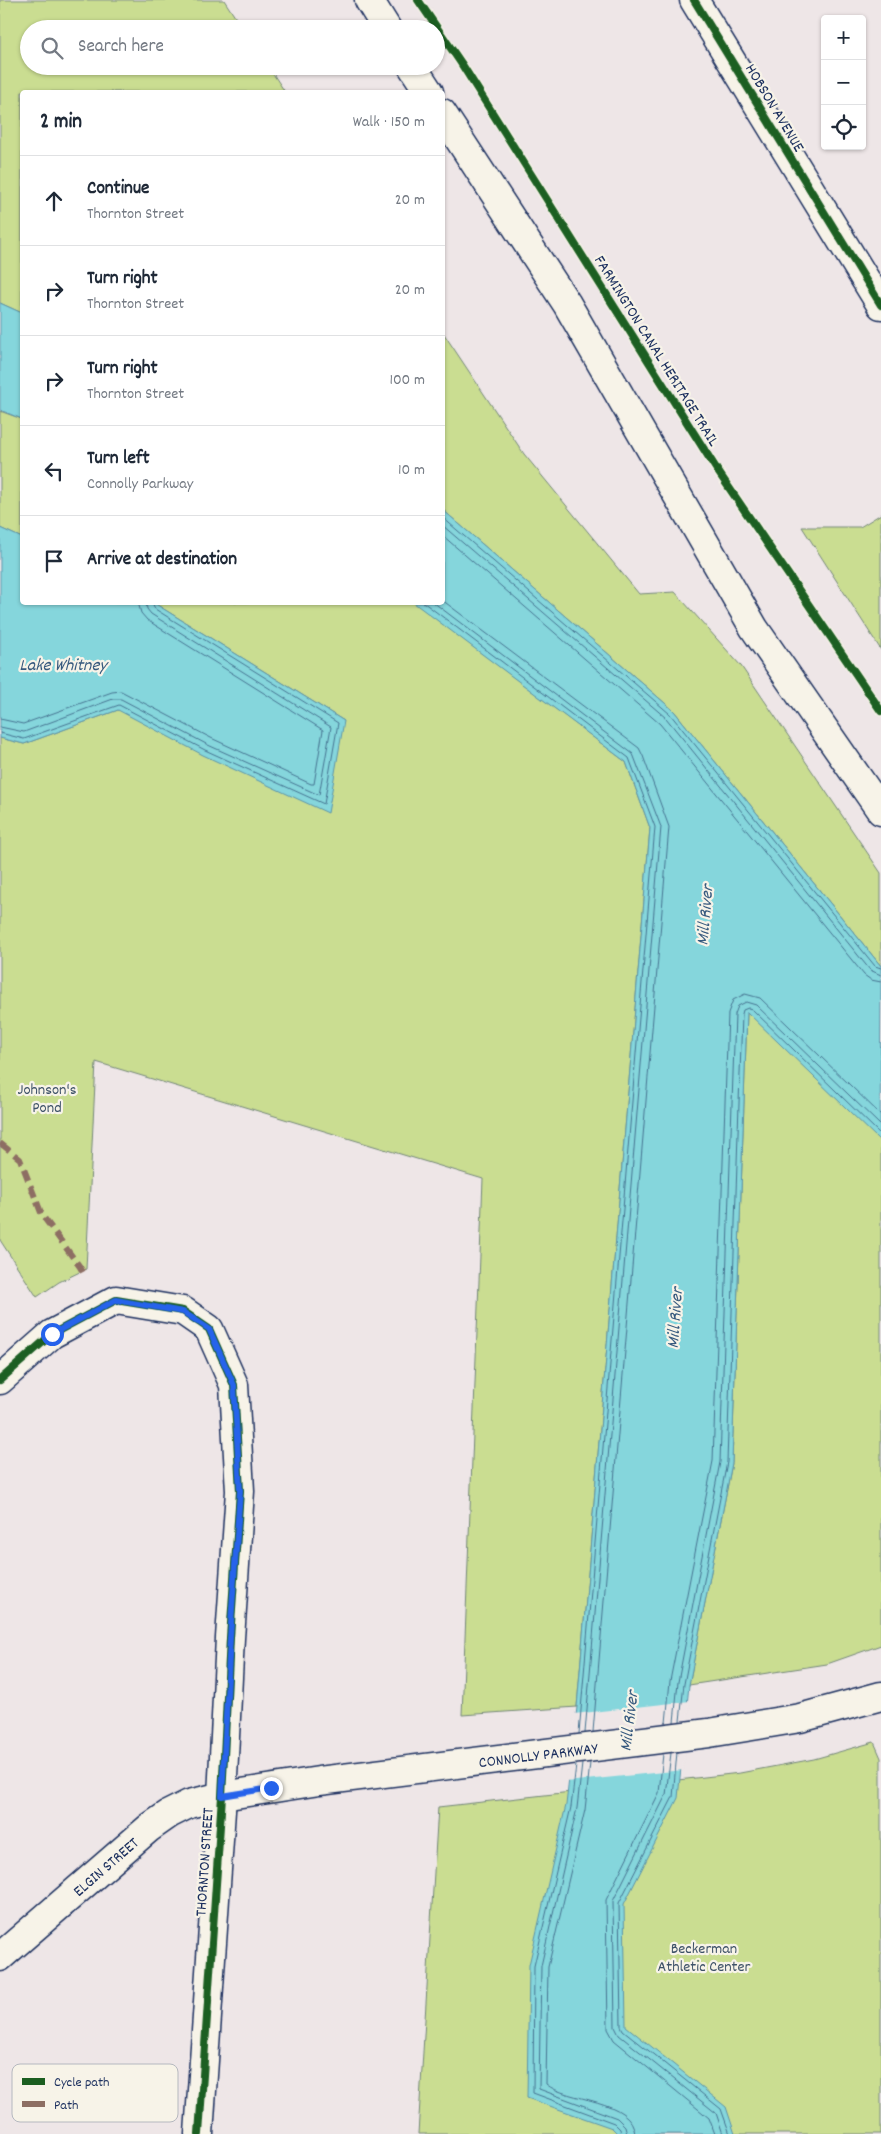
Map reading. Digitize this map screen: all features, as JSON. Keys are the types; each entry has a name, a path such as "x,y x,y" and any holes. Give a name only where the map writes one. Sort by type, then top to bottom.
{"street":[{"path":"369,0 382,20"},
{"name":"HOBSON AVENUE","path":"694,0 881,305"},
{"path":"418,75 428,90"},
{"path":"445,118 568,304 754,628 881,811"},
{"name":"THORNTON STREET","path":"0,1380 52,1334 116,1300 183,1312 209,1329 234,1385 240,1491 199,2134"},
{"name":"CONNOLLY PARKWAY","path":"222,1796 319,1781 710,1733 800,1718 881,1696"},
{"name":"ELGIN STREET","path":"0,1957 149,1828 169,1814 189,1804 222,1796"}],"green space":[{"path":"0,0 224,0 237,20 20,20 20,75 274,75 284,90 20,90 20,312 0,303"},
{"path":"445,336 524,454 639,594 675,592 741,666 881,873 881,966 674,711 445,512"},
{"path":"0,411 20,418 20,537 0,528"},
{"path":"881,514 881,650 802,527 860,527"},
{"name":"Johnson's Pond","path":"157,605 418,605 626,762 650,828 577,1707 462,1715 483,1179 96,1062 86,1269 59,1282 37,1297 0,1240 0,738 24,744 118,710 344,721"},
{"path":"747,1011 880,1140 881,1128 881,1645 827,1664 689,1685 732,1463"},
{"name":"Beckerman Athletic Center","path":"874,1742 881,1758 881,2134 418,2134 438,1807 740,1773 814,1759"}],"water":[{"path":"0,303 20,312 20,418 0,410"},
{"name":"Mill River","path":"445,512 674,711 881,966 880,1141 747,1012 732,1463 689,1685 678,1798 624,1904 626,2026 726,2107 735,2134 618,2134 612,2128 527,2098 529,1965 566,1805 577,1707 650,828 626,762 417,605 445,605"},
{"name":"Lake Whitney","path":"0,528 20,537 20,605 157,605 344,721 328,813 203,755 118,710 24,744 0,738"}],"pier":[{"path":"690,1701 683,1770 566,1782 574,1714"}],"marked path":[{"path":"0,1143 20,1159 42,1215 85,1276"}],"cycle path":[{"name":"FARMINGTON CANAL HERITAGE TRAIL","path":"418,0 432,20"},
{"path":"694,0 881,305"},
{"name":"FARMINGTON CANAL HERITAGE TRAIL","path":"445,40 717,470 881,711"},
{"path":"0,1380 52,1334 116,1300 183,1311 209,1329 234,1385 240,1491 199,2134"}],"route":[{"path":"52,1334 116,1300 183,1312 209,1329 234,1385 240,1491 222,1796 271,1788"}]}
